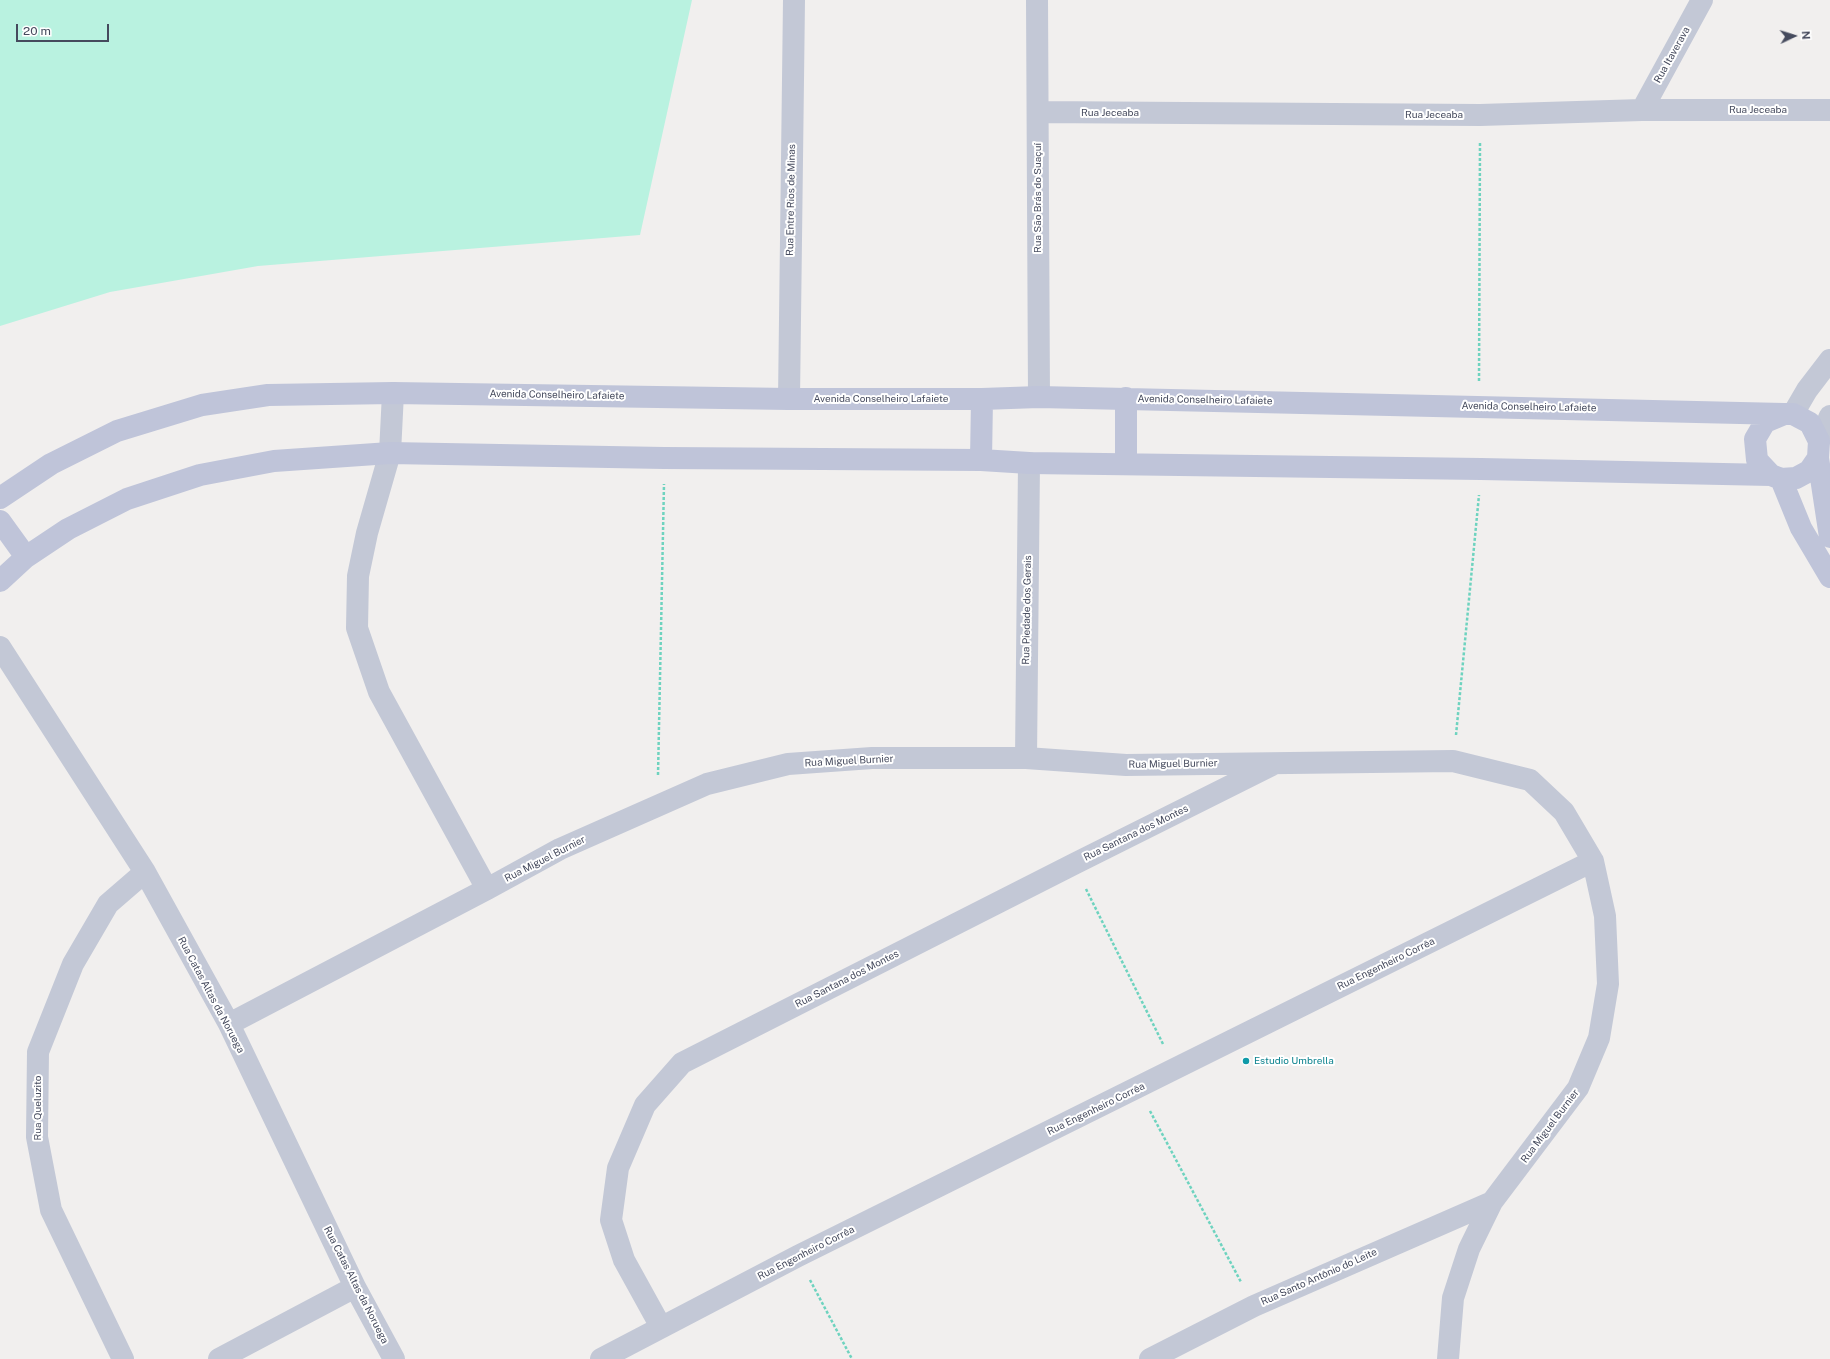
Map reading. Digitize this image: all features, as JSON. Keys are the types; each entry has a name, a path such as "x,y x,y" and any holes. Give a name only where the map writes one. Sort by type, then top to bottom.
{"street":[{"name":"Rua Entre Rios de Minas","path":"789,399 794,0"},
{"name":"Rua São Brás do Suaçuí","path":"1037,0 1039,397"},
{"name":"Rua Itaverava","path":"1642,110 1702,0"},
{"name":"Rua Jeceaba","path":"1038,112 1480,115 1642,110 1830,110"},
{"path":"1830,360 1788,414 1765,422 1754,440 1757,460 1776,477 1802,528 1830,577"},
{"name":"Avenida Conselheiro Lafaiete","path":"0,498 51,464 117,431 202,405 268,395 393,393 789,399 982,399 1039,397 1126,398 1788,414"},
{"path":"393,393 390,453 367,533 358,576 357,628 379,692 487,890"},
{"path":"1126,398 1126,463"},
{"path":"981,460 982,399"},
{"path":"1788,414 1810,423 1818,450 1830,537"},
{"path":"0,581 26,557 68,529 127,499 200,475 274,461 390,453 664,458 981,460 1029,463 1126,463 1481,469 1796,478 1809,471 1830,416"},
{"name":"Rua Piedade dos Gerais","path":"1026,758 1029,463"},
{"path":"0,522 26,557"},
{"name":"Rua Catas Altas da Noruega","path":"0,647 145,872 228,1024 355,1287 394,1359"},
{"name":"Rua Miguel Burnier","path":"228,1024 487,890 560,849 707,784 788,764 872,758 1026,758 1126,765 1453,761 1530,780 1564,812 1592,861 1605,916 1608,984 1599,1038 1578,1088 1492,1202 1469,1249 1453,1298 1448,1359"},
{"name":"Rua Santana dos Montes","path":"661,1327 624,1260 611,1220 618,1168 645,1104 682,1063 1074,864 1277,763"},
{"name":"Rua Engenheiro Corrêa","path":"601,1359 798,1256 1592,861"},
{"name":"Rua Queluzito","path":"123,1359 50,1210 37,1137 38,1052 73,964 108,904 145,872"},
{"name":"Rua Santo Antônio do Leite","path":"1150,1359 1254,1306 1492,1202"},
{"path":"219,1359 355,1287"}],"path":[{"path":"1479,406 1480,115"},
{"path":"658,806 664,458"},
{"path":"1453,761 1481,469"},
{"path":"1074,864 1175,1069"},
{"path":"1138,1088 1254,1306"},
{"path":"798,1256 852,1359"}],"green space":[{"path":"0,0 692,0 640,235 258,266 110,292 0,326"}],"place":[{"name":"Estudio Umbrella","path":"1246,1061"}]}
